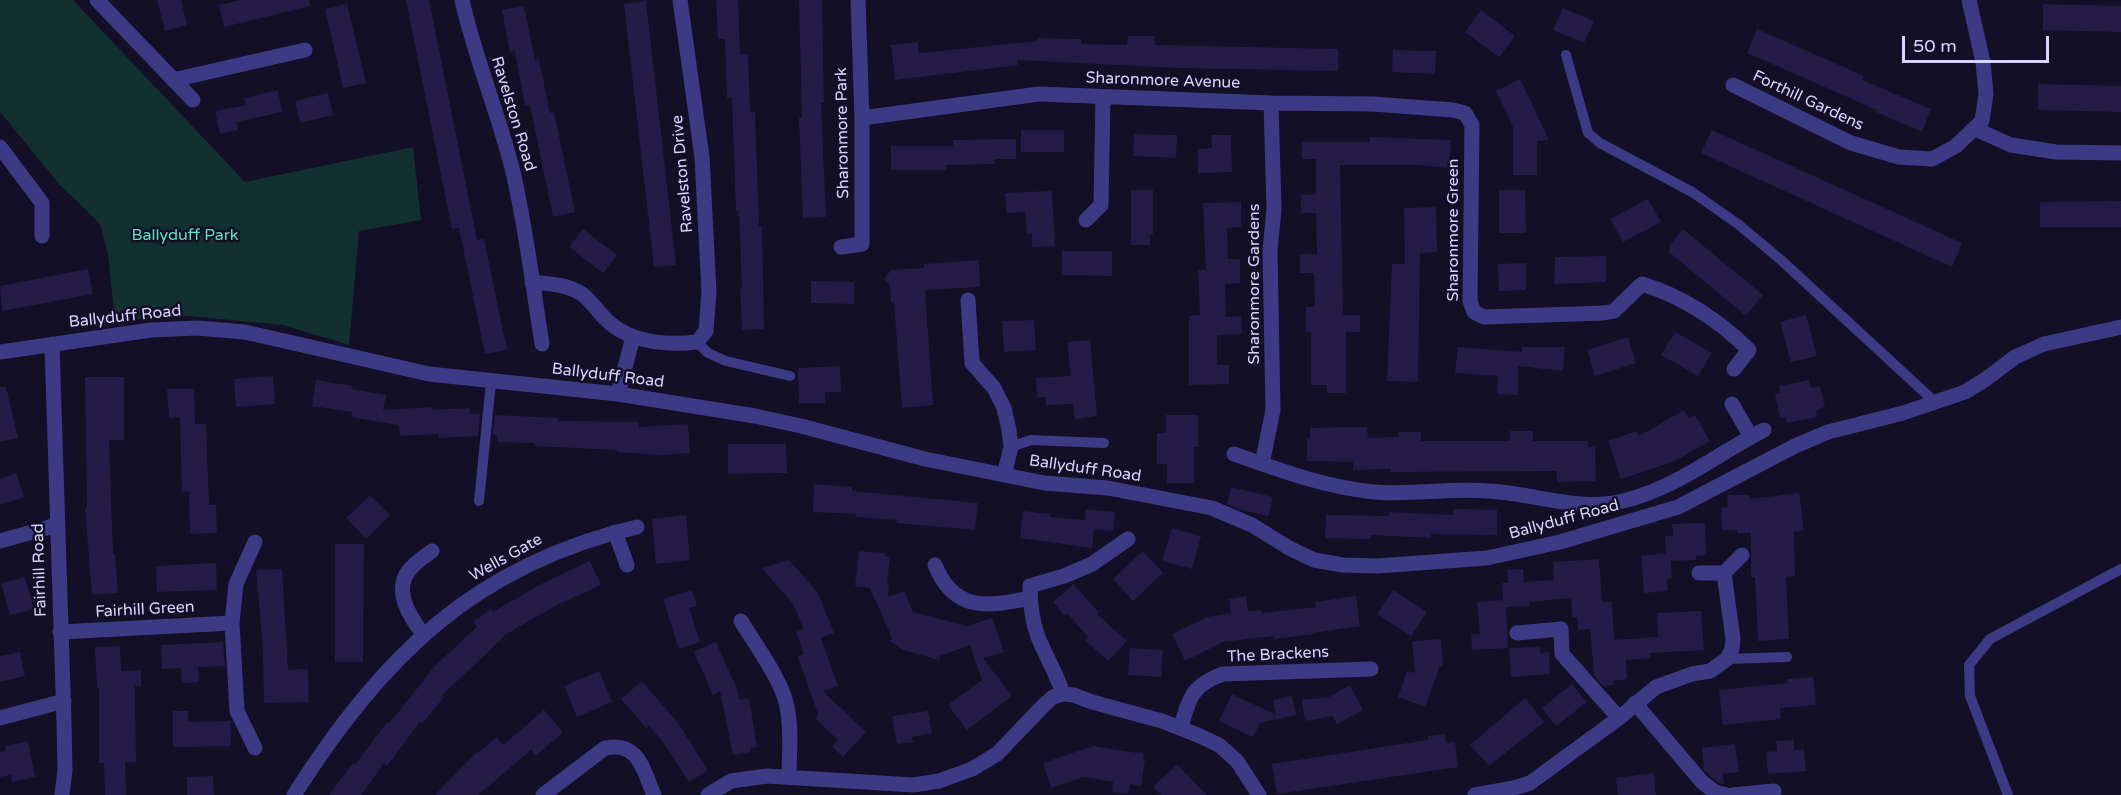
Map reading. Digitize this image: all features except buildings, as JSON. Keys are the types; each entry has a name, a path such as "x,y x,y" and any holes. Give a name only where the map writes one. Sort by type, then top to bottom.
{"street":[{"path":"97,0 193,100"},
{"name":"Ravelston Road","path":"462,0 470,39 496,114 513,173 542,344"},
{"name":"Ravelston Drive","path":"680,0 702,157 709,292 706,331 697,342"},
{"name":"Sharonmore Park","path":"841,247 862,244 862,118 858,0"},
{"path":"1969,0 1983,62 1986,94 1982,121 1975,129 2011,146 2056,152 2121,153"},
{"path":"173,80 305,50"},
{"name":"Forthill Gardens","path":"1733,86 1851,143 1899,157 1932,159 1956,146 1975,129"},
{"name":"Sharonmore Avenue","path":"862,118 1039,94 1271,103 1373,104 1453,110 1465,113"},
{"path":"1086,220 1101,205 1103,96"},
{"name":"Sharonmore Gardens","path":"1262,464 1273,410 1270,251 1274,209 1271,103"},
{"name":"Sharonmore Green","path":"1465,113 1472,125 1470,301 1474,312 1484,317 1604,313 1614,310 1642,284 1661,290 1727,328 1749,350 1734,369"},
{"path":"0,147 42,203 42,236"},
{"path":"532,282 569,288 583,295 614,327 633,337 676,344 697,342"},
{"path":"968,300 972,363 994,388 1004,408 1011,447 1004,475"},
{"name":"Ballyduff Road","path":"0,352 143,331 197,327 245,332 429,374 618,394 767,418 926,459 1004,475 1044,483 1108,488 1212,508 1252,525 1288,548 1314,560 1343,565 1377,566 1487,558 1560,542 1678,507 1795,446 1828,432 1903,413 1965,392 2015,357 2044,344 2121,327"},
{"path":"618,394 633,337"},
{"name":"Fairhill Road","path":"52,344 64,701 65,770 62,795"},
{"path":"1234,454 1344,488 1376,492 1488,491 1525,495 1574,505 1592,505 1626,500 1666,486 1758,434 1732,404"},
{"path":"0,541 57,525"},
{"name":"Wells Gate","path":"294,795 344,720 384,673 423,634 453,609 512,572 549,554 637,526"},
{"path":"615,532 627,565"},
{"path":"1063,694 1059,680 1038,638 1032,617 1030,586 1064,576 1092,564 1128,539"},
{"path":"255,543 236,584 232,623 237,711 255,748"},
{"path":"423,634 403,601 403,584 408,570 432,551"},
{"path":"1699,573 1724,573 1742,555"},
{"path":"935,565 941,580 950,591 968,602 1008,603 1030,598"},
{"path":"1475,795 1514,789 1530,783 1656,687 1692,674 1710,671 1727,659 1732,649 1733,639 1724,573"},
{"path":"741,621 780,687 787,705 790,735 789,777"},
{"name":"Fairhill Green","path":"60,632 232,623"},
{"path":"1517,633 1561,629 1562,654 1618,718"},
{"name":"The Brackens","path":"1181,728 1187,704 1194,690 1206,680 1223,674 1371,669"},
{"path":"708,795 731,781 749,777 789,777 855,788 913,785 939,781 972,769 997,754 1044,705 1063,694 1074,694 1092,702 1181,728 1219,745 1237,761 1258,795"},
{"path":"0,718 64,701"},
{"path":"1635,703 1702,782 1715,792 1726,795"},
{"path":"543,795 605,748 617,746 627,748 636,755 654,795"},
{"path":"1732,795 1774,791"}],"lane":[{"path":"1566,55 1588,133 1600,143 1692,192 1738,224 1781,260 1935,402"},
{"path":"697,342 708,353 726,361 790,376"},
{"path":"479,501 491,382"},
{"path":"1011,447 1031,440 1104,443"},
{"path":"2008,795 1970,696 1969,666 1990,639 2121,568"},
{"path":"1727,659 1787,657"}],"green space":[{"name":"Ballyduff Park","path":"0,0 73,0 245,182 413,147 421,220 359,231 349,345 283,325 188,316 115,321 108,254 100,224 60,185 0,112"}]}
